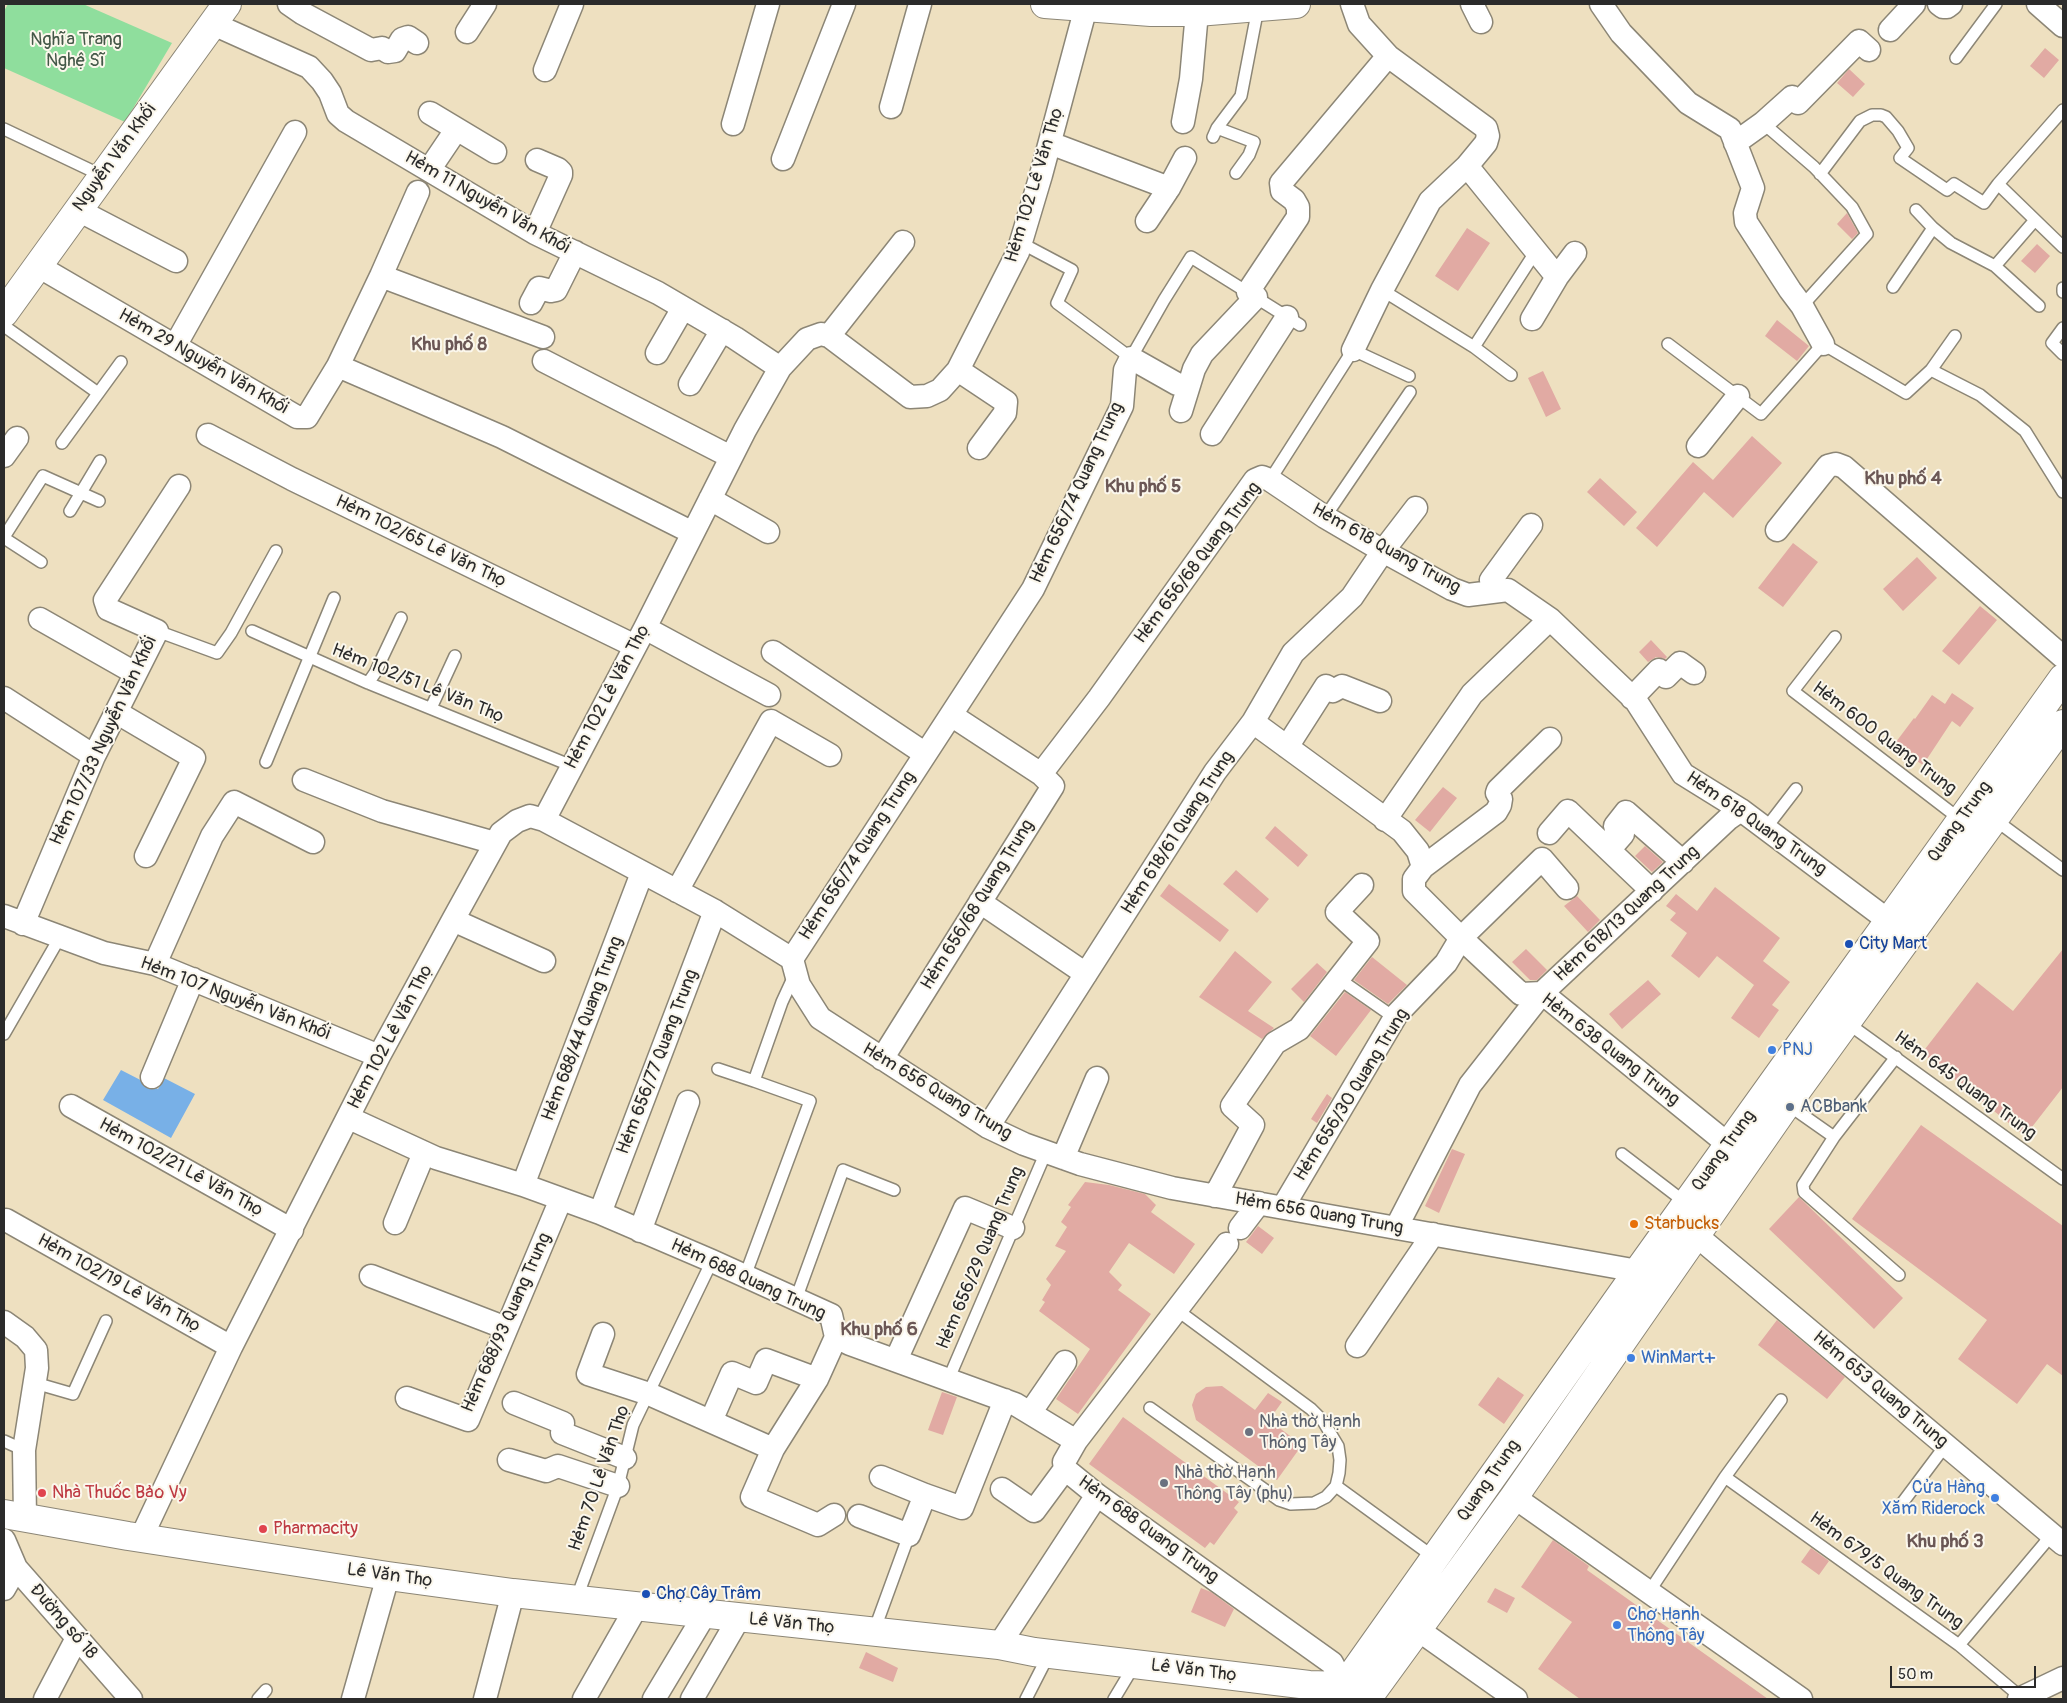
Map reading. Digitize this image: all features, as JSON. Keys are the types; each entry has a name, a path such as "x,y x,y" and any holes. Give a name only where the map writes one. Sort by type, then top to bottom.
{"main road":[{"path":"1045,4 1086,8 1152,8 1197,12 1278,5"},
{"name":"Nguyễn Văn Khối","path":"4,312 219,13"},
{"name":"Quang Trung","path":"1370,1695 1514,1497 1697,1236 1777,1098 1889,921 2063,678"},
{"name":"Quang Trung","path":"1339,1692 1729,1145 1777,1098 1846,1022 2063,724"},
{"name":"Lê Văn Thọ","path":"14,1516 141,1538 513,1593 873,1633 1000,1645 1049,1654 1309,1685 1339,1692 1370,1695"}],"street":[{"path":"289,4 371,50 382,48 388,52 395,50 402,39 408,36 417,43"},
{"path":"467,32 485,4"},
{"path":"545,70 572,4"},
{"path":"733,124 768,4"},
{"path":"784,159 844,4"},
{"path":"891,107 920,4"},
{"path":"1181,411 1194,369 1202,354 1252,295 1298,216 1298,207 1294,200 1282,192 1282,184 1388,56 1359,24 1352,4"},
{"path":"1601,4 1621,33 1688,103 1730,129 1753,188 1745,213 1746,222 1802,306 1823,344"},
{"path":"1890,30 1914,4"},
{"path":"1940,4 1943,7 1948,7 1950,4"},
{"path":"2038,4 2063,26"},
{"name":"Hẻm 102 Lê Văn Thọ","path":"141,1538 231,1347 379,1056 453,920 501,833 517,821 530,816 544,820 745,430 780,368 808,339 821,334 829,336 910,397 927,396 940,390 958,370 1021,243 1086,8"},
{"path":"1183,122 1191,78 1197,12"},
{"name":"Hẻm 11 Nguyễn Văn Khối","path":"219,13 309,67 322,81 330,93 338,114 346,122 535,232 722,330 780,368"},
{"path":"1736,143 1763,123 1792,97 1798,103 1859,41 1869,50"},
{"name":"Hẻm 656/68 Quang Trung","path":"1353,350 1382,290 1430,201 1466,166 1486,143 1488,136 1486,128 1388,56"},
{"path":"430,113 495,152"},
{"path":"430,170 456,130"},
{"path":"175,346 295,132"},
{"path":"1050,143 1170,188"},
{"path":"1147,221 1170,188 1185,158"},
{"path":"535,232 561,175 558,169 537,160"},
{"path":"1466,166 1557,277"},
{"name":"Hẻm 29 Nguyễn Văn Khối","path":"38,266 297,416 307,417 338,366 418,192"},
{"path":"78,210 176,261"},
{"path":"829,336 903,242"},
{"path":"531,303 539,288 551,292 556,290 575,252"},
{"path":"1532,318 1557,277 1575,253"},
{"path":"381,276 543,337"},
{"path":"657,353 683,308"},
{"path":"1212,434 1294,321"},
{"path":"690,384 722,330"},
{"path":"1131,358 1178,384"},
{"name":"Hẻm 656/74 Quang Trung","path":"794,966 924,753 951,715 1032,589 1122,406 1124,370 1131,358"},
{"path":"544,361 731,457"},
{"path":"338,366 502,436 693,533"},
{"path":"958,370 1006,402 1005,414 979,448"},
{"path":"1698,446 1738,396"},
{"name":"Hẻm 102/65 Lê Văn Thọ","path":"208,435 301,483 769,695"},
{"path":"4,456 17,438"},
{"path":"1778,530 1828,466 1836,464 1844,467 2063,657"},
{"name":"Hẻm 656/68 Quang Trung","path":"882,1059 1053,786 1041,774 1099,698 1256,480 1262,477 1270,480"},
{"name":"Hẻm 618 Quang Trung","path":"1270,480 1325,517 1452,589 1468,595 1495,590 1508,590 1550,619 1632,698 1683,774 1741,810 1889,921"},
{"name":"Hẻm 107/33 Nguyễn Văn Khối","path":"13,920 157,631 108,610 105,600 179,486"},
{"path":"710,499 768,532"},
{"name":"Hẻm 618/61 Quang Trung","path":"988,1127 1215,772 1252,722 1293,653 1352,597 1383,551 1416,508"},
{"path":"1495,590 1491,580 1531,525"},
{"path":"40,619 135,673"},
{"path":"1385,820 1472,694 1550,619"},
{"name":"Hẻm 656/74 Quang Trung","path":"773,652 924,753"},
{"path":"1632,698 1659,670 1666,677 1680,663 1694,673"},
{"path":"1287,747 1326,686 1333,691 1342,686 1380,701"},
{"path":"4,698 94,756"},
{"path":"116,712 194,758 146,856"},
{"path":"951,715 1041,774"},
{"path":"677,891 771,721 830,755"},
{"path":"1252,722 1402,831 1418,850 1423,867 1496,812 1501,800 1497,793 1498,790 1550,738"},
{"path":"304,780 382,810 495,844"},
{"path":"155,964 212,836 234,802 313,842"},
{"name":"Hẻm 618/13 Quang Trung","path":"1396,1228 1470,1086 1542,993 1741,810"},
{"path":"1549,833 1568,811 1652,891"},
{"path":"1609,850 1624,834 1615,826 1626,812 1683,862"},
{"path":"544,820 715,911 794,966"},
{"name":"Hẻm 656/30 Quang Trung","path":"1283,1207 1395,1018 1446,963 1461,938 1542,859 1567,888"},
{"name":"Hẻm 638 Quang Trung","path":"1423,867 1414,879 1414,891 1521,994 1542,993 1729,1145"},
{"name":"Hẻm 688/44 Quang Trung","path":"523,1184 642,873"},
{"path":"1215,1196 1253,1125 1232,1106 1275,1044 1299,1028 1368,941 1337,912 1362,885"},
{"path":"980,902 1086,974"},
{"name":"Hẻm 656/77 Quang Trung","path":"600,1213 715,911"},
{"name":"Hẻm 107 Nguyễn Văn Khối","path":"13,920 104,953 155,964 379,1056"},
{"path":"453,920 544,961"},
{"name":"Hẻm 656 Quang Trung","path":"794,966 799,985 820,1018 988,1127 1054,1155 1172,1188 1638,1271"},
{"path":"152,1077 193,979"},
{"path":"1054,1155 1097,1078"},
{"path":"640,1231 688,1102"},
{"name":"Hẻm 102/21 Lê Văn Thọ","path":"71,1106 292,1230"},
{"name":"Hẻm 688 Quang Trung","path":"349,1118 436,1158 523,1184 600,1213 712,1261 831,1314 836,1337 950,1378 1005,1400 1030,1413 1076,1441 1064,1462 1065,1469 1097,1495 1332,1663 1339,1692"},
{"path":"395,1223 424,1152"},
{"name":"Hẻm 688/93 Quang Trung","path":"407,1398 468,1420 561,1199"},
{"path":"1076,1441 1259,1203"},
{"path":"896,1360 965,1208 1013,1228"},
{"name":"Hẻm 102/19 Lê Văn Thọ","path":"6,1220 231,1347"},
{"path":"1357,1346 1433,1234"},
{"name":"Hẻm 653 Quang Trung","path":"1697,1236 2057,1539"},
{"path":"371,1276 506,1328"},
{"path":"4,1322 25,1337 36,1350 37,1368 14,1516"},
{"path":"603,1334 588,1374 649,1394 773,1449"},
{"path":"834,1515 818,1525 752,1497 773,1449 817,1379 836,1337"},
{"path":"711,1421 732,1374 756,1383 766,1360 817,1379"},
{"path":"1030,1413 1065,1362"},
{"path":"881,1477 925,1496 962,1508 1005,1400"},
{"path":"514,1403 563,1423 562,1434 625,1458"},
{"path":"509,1460 546,1471 558,1466 618,1486"},
{"path":"1002,1489 1034,1510 1065,1469"},
{"path":"1000,1645 1097,1495"},
{"path":"859,1516 909,1535 925,1496"},
{"path":"1514,1497 1799,1699"},
{"name":"Đường số 18","path":"4,1540 16,1568 131,1699"},
{"path":"4,1589 16,1568"},
{"path":"353,1699 388,1576"},
{"path":"486,1699 513,1593"},
{"path":"584,1699 636,1606"},
{"path":"654,1699 705,1614"},
{"path":"692,1699 739,1618"},
{"path":"1417,1629 1516,1699"},
{"path":"45,1699 77,1638"},
{"path":"2020,1698 2063,1678"}],"lane":[{"path":"1956,58 1996,4"},
{"path":"1236,172 1249,155 1254,142 1215,132 1241,96 1278,5"},
{"path":"1820,174 1860,121 1872,115 1881,115 1886,117 1898,131 1908,148 1900,158 1947,190 1954,184 1984,203 1998,184 2063,110"},
{"path":"1763,123 1820,174 1852,207 1867,234 1802,306"},
{"path":"4,129 103,176"},
{"path":"1998,184 2063,246"},
{"path":"1916,210 1951,243 1995,266 2040,306"},
{"path":"1995,266 2035,220"},
{"path":"1893,287 1933,228"},
{"path":"1021,243 1072,270 1057,303 1131,358"},
{"path":"1474,347 1536,252"},
{"name":"Hẻm 656/74 Quang Trung","path":"1131,358 1191,257 1294,321"},
{"path":"1382,290 1474,347 1511,375"},
{"path":"4,326 98,393"},
{"path":"2063,328 2052,344 2063,354"},
{"path":"1668,344 1761,414 1823,344 1906,393 1931,370 1955,336"},
{"path":"1353,350 1408,376"},
{"name":"Hẻm 656/68 Quang Trung","path":"1270,480 1353,350"},
{"path":"62,443 121,362"},
{"path":"1931,370 1980,395 2025,431 2063,492"},
{"path":"1325,517 1410,392"},
{"path":"70,511 100,461"},
{"path":"41,562 4,537 43,476 99,501"},
{"path":"157,631 217,654 231,633 276,552"},
{"path":"266,762 334,598"},
{"path":"368,683 375,673 401,618"},
{"name":"Hẻm 102/51 Lê Văn Thọ","path":"252,631 368,683 572,766"},
{"name":"Hẻm 600 Quang Trung","path":"1835,637 1793,691 1962,820"},
{"path":"431,708 455,656"},
{"path":"1766,828 1796,789"},
{"path":"1994,819 2063,870"},
{"path":"4,1034 60,937"},
{"path":"754,1081 794,966"},
{"path":"1338,979 1395,1018"},
{"name":"Hẻm 645 Quang Trung","path":"1846,1022 2063,1179"},
{"path":"1896,1058 1834,1137 1806,1179 1804,1192 1899,1274"},
{"path":"718,1069 810,1101 745,1276"},
{"path":"1777,1098 1834,1137"},
{"path":"1622,1154 1686,1203"},
{"name":"Hẻm 656/29 Quang Trung","path":"950,1378 1013,1228 1054,1155"},
{"path":"796,1299 842,1170 894,1190"},
{"name":"Hẻm 70 Lê Văn Thọ","path":"576,1600 618,1486 634,1425 712,1261"},
{"path":"1150,1408 1279,1500 1291,1504 1314,1503 1326,1497 1336,1486 1340,1473 1339,1453 1332,1434 1323,1421 1311,1409 1177,1310"},
{"path":"35,1383 73,1394 106,1321"},
{"path":"1648,1592 1782,1400"},
{"path":"4,1442 24,1450"},
{"path":"1903,1502 1945,1446"},
{"name":"Hẻm 679/5 Quang Trung","path":"1726,1478 1959,1645 2020,1698"},
{"path":"1336,1486 1435,1558"},
{"path":"873,1633 909,1535"},
{"path":"1959,1645 2044,1544 2057,1539"},
{"path":"1026,1699 1049,1654"},
{"path":"1114,1699 1134,1664"},
{"path":"258,1699 266,1690"}],"green space":[{"name":"Nghĩa Trang Nghệ Sĩ","path":"8,4 83,4 172,43 125,122 4,68 4,11"}],"water":[{"path":"121,1070 158,1089 164,1078 195,1094 171,1138 103,1100"}],"building":[{"path":"2045,48 2059,60 2044,78 2030,66"},
{"path":"1849,69 1865,84 1853,97 1837,83"},
{"path":"1847,213 1858,233 1852,239 1837,224"},
{"path":"1467,228 1490,243 1458,291 1435,276"},
{"path":"2037,244 2050,256 2035,273 2021,261"},
{"path":"1777,320 1809,346 1797,361 1765,336"},
{"path":"1543,371 1561,409 1546,417 1528,378"},
{"path":"1752,436 1782,463 1733,518 1704,492 1657,547 1636,528 1693,462 1713,480"},
{"path":"1600,478 1637,512 1624,526 1587,492"},
{"path":"1793,543 1818,562 1783,607 1758,588"},
{"path":"1917,557 1937,578 1903,611 1883,589"},
{"path":"1980,606 1997,620 1959,665 1942,651"},
{"path":"1651,640 1667,657 1665,659 1656,657 1648,662 1639,652"},
{"path":"1952,693 1974,708 1960,727 1952,721 1923,765 1893,746 1932,695 1945,704"},
{"path":"1443,787 1457,798 1430,832 1415,820"},
{"path":"1275,826 1308,855 1298,867 1265,838"},
{"path":"1645,846 1663,862 1652,872 1635,856"},
{"path":"1236,870 1269,899 1257,913 1223,884"},
{"path":"1169,884 1229,930 1220,942 1160,896"},
{"path":"1715,887 1780,938 1763,961 1790,982 1772,1005 1779,1010 1759,1038 1731,1018 1754,985 1717,956 1699,978 1671,956 1687,933 1670,920 1676,913 1666,906 1676,894 1697,911"},
{"path":"1577,896 1600,920 1588,932 1564,906"},
{"path":"1526,949 1547,970 1537,980 1530,980 1512,962"},
{"path":"2063,949 2063,1087 2025,1136 1922,1053 1977,982 2013,1011"},
{"path":"1235,951 1272,982 1248,1011 1274,1028 1262,1039 1199,997"},
{"path":"1372,957 1407,985 1388,1004 1354,980"},
{"path":"1317,963 1327,972 1304,1002 1291,989"},
{"path":"1648,980 1661,994 1622,1029 1609,1014"},
{"path":"1345,992 1371,1010 1336,1056 1310,1036"},
{"path":"1327,1094 1332,1098 1317,1123 1311,1119"},
{"path":"1921,1125 2063,1226 2063,1376 2047,1364 2017,1404 1958,1359 1987,1320 1852,1219"},
{"path":"1452,1149 1465,1154 1439,1213 1425,1206"},
{"path":"1085,1182 1109,1185 1145,1194 1156,1205 1151,1212 1195,1244 1174,1274 1129,1243 1109,1272 1122,1285 1118,1290 1151,1314 1078,1414 1056,1399 1090,1349 1039,1311 1045,1302 1042,1300 1051,1285 1046,1279 1066,1251 1055,1246 1067,1227 1061,1222 1071,1207 1068,1205"},
{"path":"1799,1197 1903,1298 1874,1329 1769,1229"},
{"path":"1258,1226 1274,1238 1262,1254 1246,1242"},
{"path":"1777,1320 1845,1377 1827,1399 1758,1345"},
{"path":"1498,1377 1524,1395 1504,1424 1478,1405"},
{"name":"Nhà thờ Hạnh Thông Tây","path":"1222,1386 1255,1410 1268,1393 1282,1402 1269,1420 1302,1445 1277,1480 1196,1420 1192,1405 1196,1394 1206,1387"},
{"path":"942,1392 957,1397 943,1435 928,1430"},
{"name":"Nhà thờ Hạnh Thông Tây (phụ)","path":"1123,1417 1239,1502 1234,1508 1238,1512 1214,1545 1210,1542 1205,1548 1089,1464"},
{"name":"Chợ Hạnh Thông Tây","path":"1553,1540 1589,1566 1587,1570 1768,1699 1580,1699 1538,1669 1572,1622 1521,1587"},
{"path":"1811,1548 1829,1561 1819,1575 1801,1562"},
{"path":"1201,1588 1211,1592 1234,1609 1225,1627 1191,1612"},
{"path":"1495,1588 1515,1598 1507,1613 1487,1602"},
{"path":"866,1652 898,1668 893,1682 859,1668"}],"place":[{"name":"City Mart","path":"1849,944"},
{"name":"PNJ","path":"1772,1050"},
{"name":"ACBbank","path":"1790,1107"},
{"name":"Starbucks","path":"1634,1224"},
{"name":"WinMart+","path":"1631,1358"},
{"name":"Nhà thờ Hạnh Thông Tây","path":"1249,1432"},
{"name":"Nhà thờ Hạnh Thông Tây (phụ)","path":"1164,1483"},
{"name":"Nhà Thuốc Bảo Vy","path":"42,1493"},
{"name":"Cửa Hàng Xăm Riderock","path":"1995,1498"},
{"name":"Pharmacity","path":"263,1529"},
{"name":"Chợ Cây Trâm","path":"646,1594"},
{"name":"Chợ Hạnh Thông Tây","path":"1617,1625"}],"district":[{"name":"Khu phố 8","path":"449,345"},
{"name":"Khu phố 4","path":"1903,479"},
{"name":"Khu phố 5","path":"1143,487"},
{"name":"Khu phố 6","path":"879,1330"},
{"name":"Khu phố 3","path":"1945,1542"}]}
